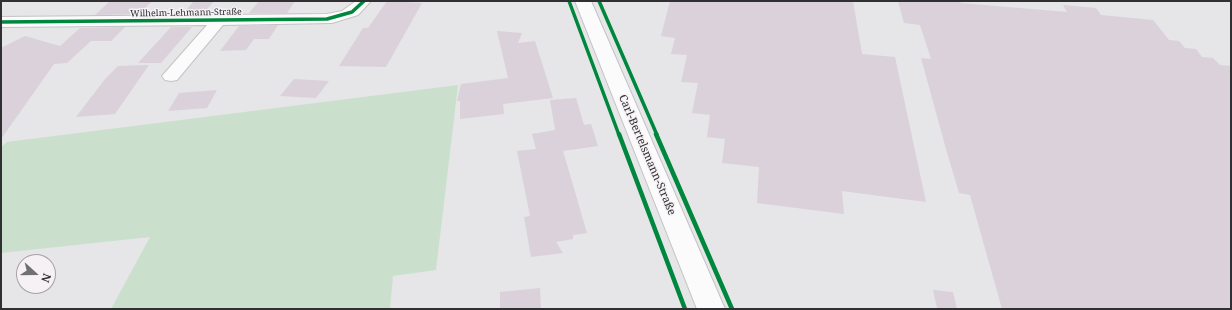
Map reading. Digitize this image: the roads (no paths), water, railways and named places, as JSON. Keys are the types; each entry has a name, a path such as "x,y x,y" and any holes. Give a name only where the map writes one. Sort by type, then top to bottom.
{"main road":[{"name":"Carl-Bertelsmann-Straße","path":"583,1 711,309"}],"street":[{"name":"Wilhelm-Lehmann-Straße","path":"1,22 327,19 337,18 354,11 364,1"},
{"name":"Wilhelm-Lehmann-Straße","path":"171,76 219,20"}]}
